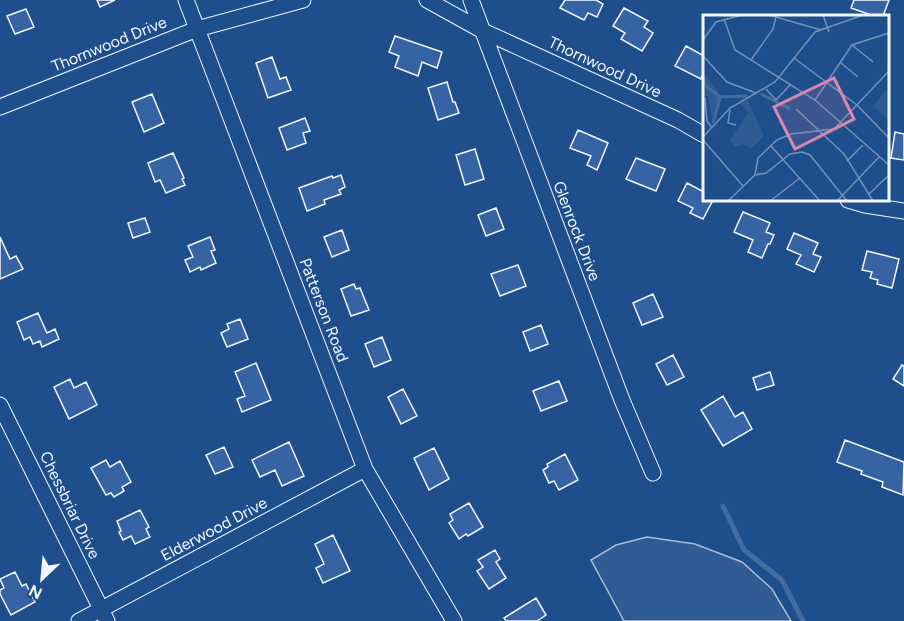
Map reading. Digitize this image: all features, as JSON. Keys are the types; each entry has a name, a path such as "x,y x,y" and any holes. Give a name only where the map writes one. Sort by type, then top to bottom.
{"street":[{"name":"Patterson Road","path":"186,0 365,469 454,621"},
{"name":"Thornwood Drive","path":"0,107 197,29 303,0"},
{"name":"Thornwood Drive","path":"426,0 483,31 678,120 703,134"},
{"name":"Glenrock Drive","path":"471,0 622,400 653,473"},
{"path":"851,201 864,206 904,211"},
{"name":"Chessbriar Drive","path":"0,405 104,615"},
{"name":"Elderwood Drive","path":"79,621 104,615 365,469"}],"shaded area":[{"path":"647,537 695,544 742,562 772,589 791,621 624,621 591,560 616,545"}],"building":[{"path":"97,0 115,0 100,7"},
{"path":"565,0 596,0 603,4 597,17 588,13 584,20 560,8"},
{"path":"854,0 889,0 883,15 871,15 851,8"},
{"path":"624,8 648,21 644,27 653,33 642,51 621,39 625,33 613,26"},
{"path":"26,9 34,27 15,34 7,16"},
{"path":"395,36 442,52 437,68 422,62 418,76 395,67 399,56 389,52"},
{"path":"686,46 703,55 701,79 675,66"},
{"path":"272,57 280,79 286,77 291,90 268,98 256,63"},
{"path":"447,82 459,113 438,120 428,88"},
{"path":"152,94 164,123 144,132 132,102"},
{"path":"305,118 310,131 303,133 306,143 287,150 279,128"},
{"path":"578,130 608,143 597,170 587,165 591,156 570,148"},
{"path":"895,132 904,134 904,160 891,158"},
{"path":"475,149 484,179 465,185 456,155"},
{"path":"173,153 185,185 166,193 160,180 155,182 148,163"},
{"path":"636,158 665,169 656,191 626,179"},
{"path":"341,175 345,187 339,190 341,194 324,200 325,204 307,211 299,188"},
{"path":"687,183 703,191 703,201 712,201 703,219 690,213 693,208 678,201"},
{"path":"496,208 504,229 486,236 478,215"},
{"path":"743,212 770,223 766,232 774,235 762,258 748,252 753,240 734,232"},
{"path":"145,218 150,232 133,238 128,223"},
{"path":"342,230 349,250 332,257 324,237"},
{"path":"794,233 818,243 813,254 821,257 814,272 796,264 801,255 787,249"},
{"path":"0,237 10,259 16,256 23,269 0,279"},
{"path":"210,237 215,250 211,251 216,263 190,272 185,260 193,257 188,246"},
{"path":"867,251 899,259 892,288 877,284 878,280 870,278 872,272 862,270"},
{"path":"518,265 526,286 500,296 491,274"},
{"path":"354,284 356,289 360,288 369,310 351,316 341,289"},
{"path":"653,294 663,317 642,325 633,303"},
{"path":"38,313 47,333 55,329 59,339 42,347 40,341 33,344 30,337 24,340 17,322"},
{"path":"240,319 248,339 227,347 221,333 229,329 227,324"},
{"path":"541,325 548,344 530,351 523,332"},
{"path":"382,337 391,360 374,367 365,344"},
{"path":"673,355 684,377 667,385 656,364"},
{"path":"256,363 271,400 242,412 237,399 245,396 235,372"},
{"path":"902,365 904,366 904,386 893,379"},
{"path":"770,372 774,385 757,390 753,378"},
{"path":"70,379 74,388 86,382 97,405 69,419 54,387"},
{"path":"559,381 567,401 541,411 533,391"},
{"path":"403,389 417,416 401,424 388,397"},
{"path":"723,396 735,417 743,412 752,429 723,446 701,410"},
{"path":"845,440 904,462 903,495 882,487 883,482 861,474 862,471 837,462"},
{"path":"289,442 304,476 282,486 275,470 260,477 252,460"},
{"path":"224,447 233,467 215,474 206,455"},
{"path":"434,448 449,479 429,490 414,458"},
{"path":"565,454 578,480 559,490 554,481 549,483 543,470 548,467 547,464"},
{"path":"106,460 110,467 120,461 131,482 122,487 124,491 114,497 111,493 106,495 91,468"},
{"path":"469,503 483,527 459,539 449,523 453,520 450,514"},
{"path":"140,510 149,527 146,529 150,537 135,544 131,536 123,540 117,521"},
{"path":"333,535 350,571 323,583 316,568 324,564 315,544"},
{"path":"495,550 500,559 496,562 506,578 489,589 477,571 483,567 478,560"},
{"path":"15,572 22,586 26,584 35,602 11,615 0,594 0,590 4,588 0,579"},
{"path":"536,598 546,615 537,621 506,621 504,618"}],"waterway":[{"path":"723,506 744,550 782,580 803,621"}]}
